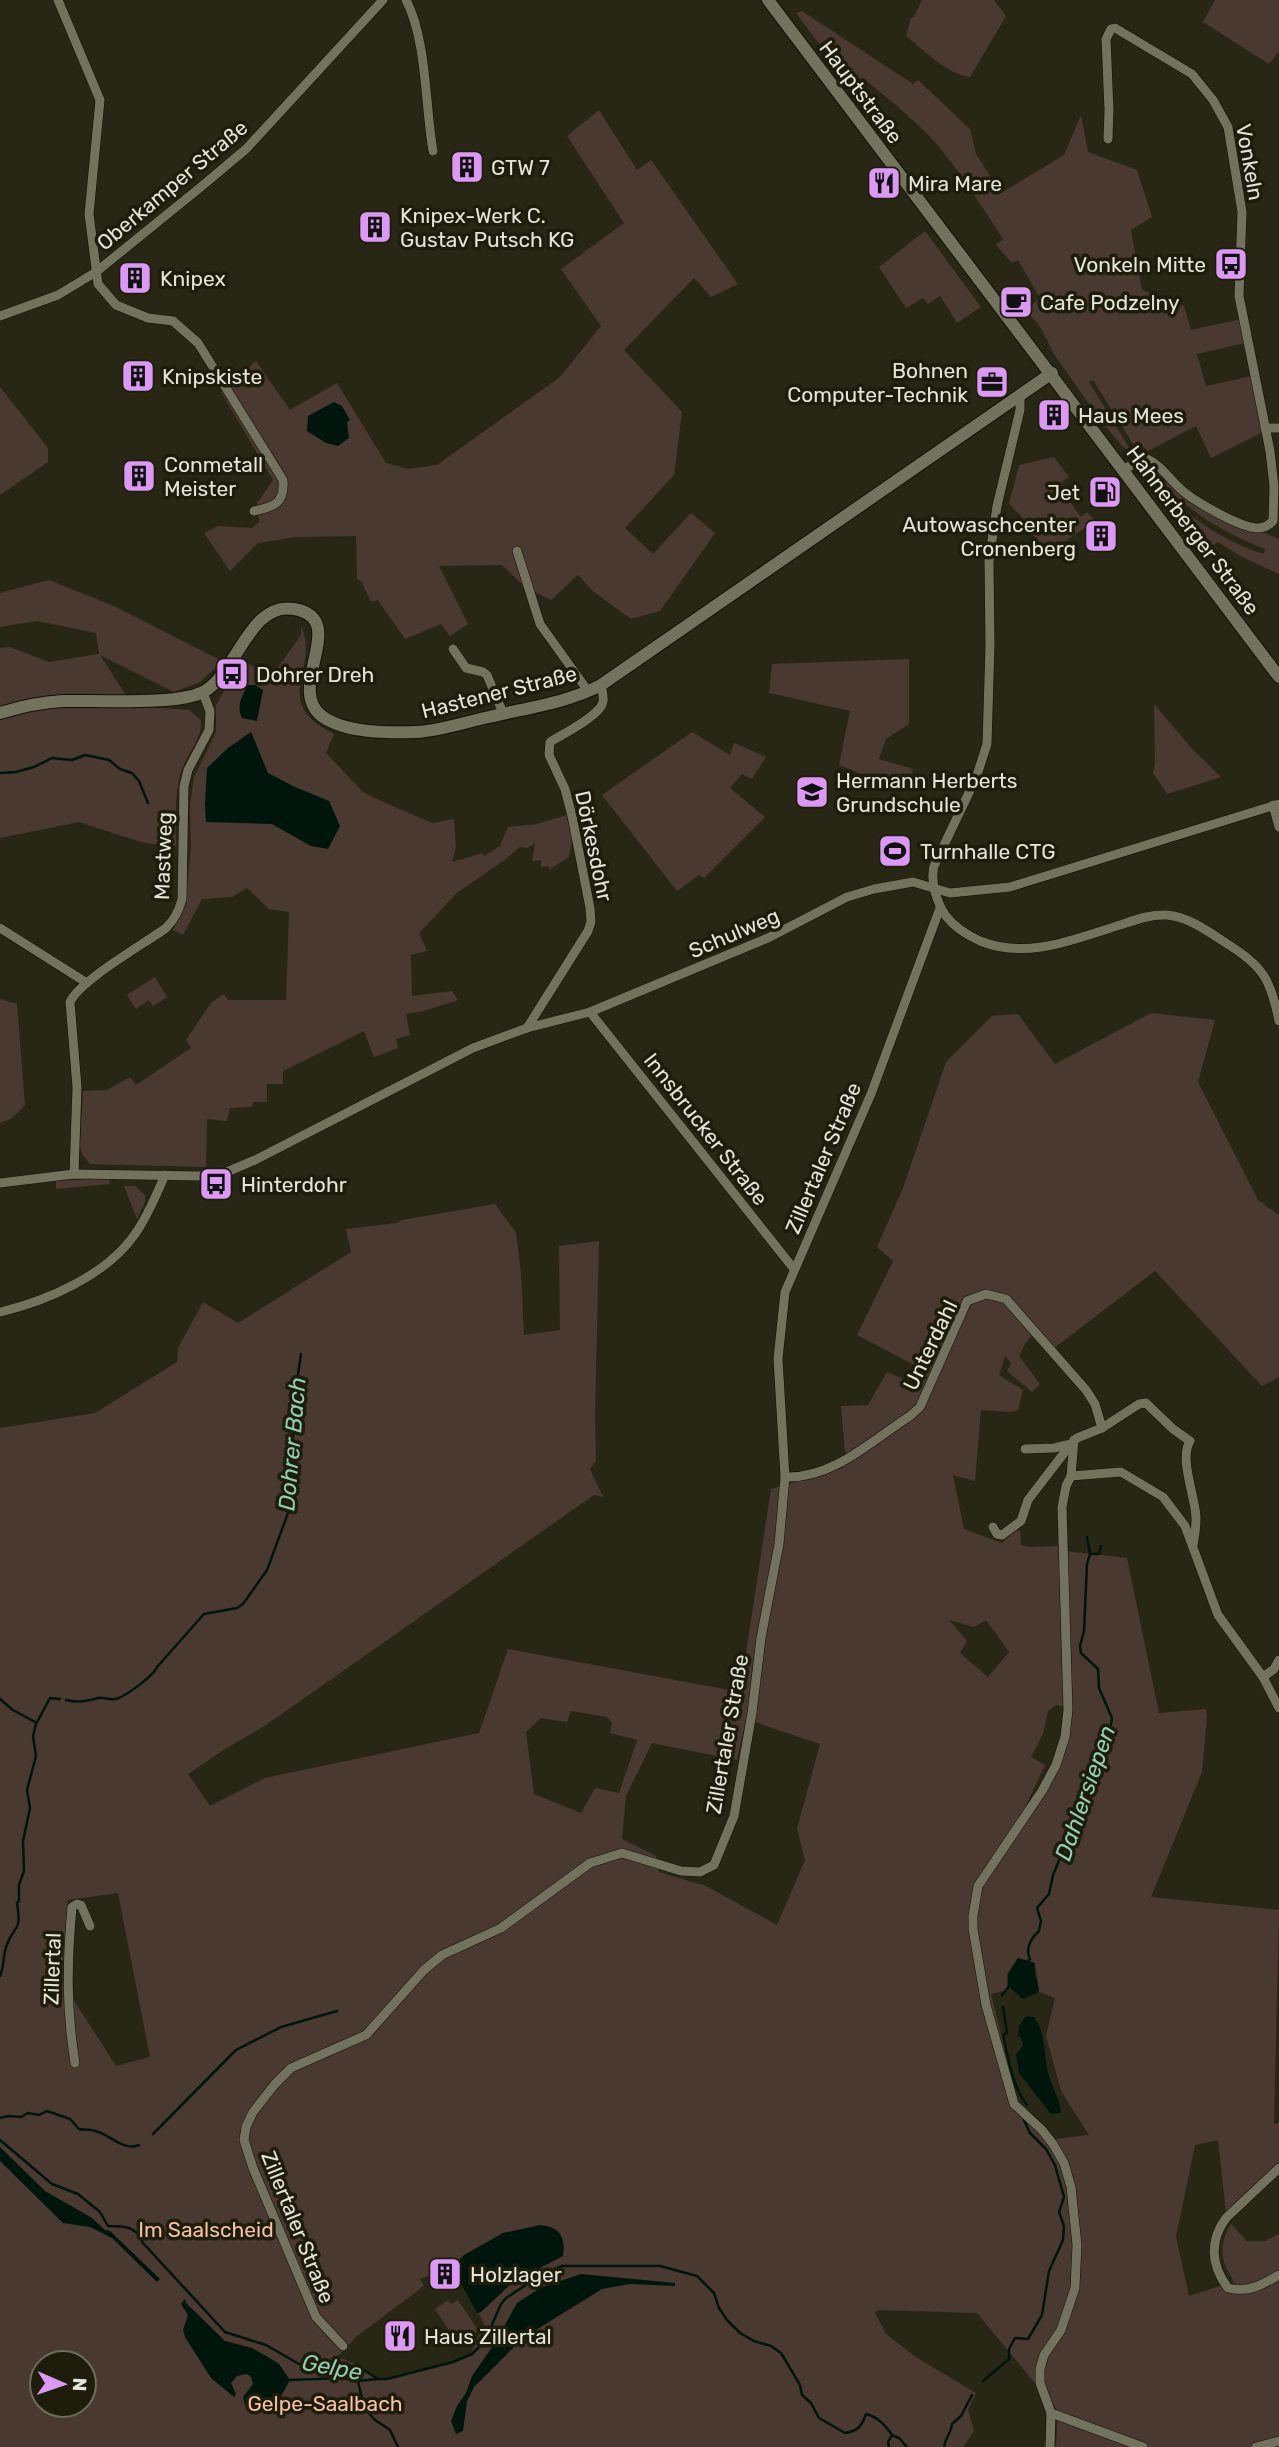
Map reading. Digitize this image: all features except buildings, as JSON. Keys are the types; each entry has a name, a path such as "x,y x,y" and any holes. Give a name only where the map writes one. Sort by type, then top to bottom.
{"main road":[{"name":"Hauptstraße","path":"768,0 1052,373"},
{"name":"Hastener Straße","path":"203,693 225,672 256,625 266,615 289,608 305,611 313,617 317,626 319,636 309,679 309,695 320,714 336,725 418,732 589,691 1052,373"},
{"name":"Hahnerberger Straße","path":"1052,373 1279,677"},
{"path":"0,713 60,701 146,701 203,693"}],"street":[{"path":"58,0 100,100 89,214 96,272"},
{"name":"Oberkamper Straße","path":"0,316 58,295 96,272 246,149 383,0"},
{"path":"406,0 412,13 420,54 433,151"},
{"name":"Vonkeln","path":"1108,139 1106,39 1111,29 1115,28 1192,74 1224,117 1230,135 1242,212 1239,296 1265,428 1275,503 1273,521 1268,526 1250,527 1184,492 1154,462 1141,460 1123,469"},
{"name":"Oberkamper Straße","path":"96,272 98,284 116,305 148,318 173,321 204,350 283,480 284,491 281,499 270,508 254,511"},
{"path":"1020,394 1020,410 1000,494 988,568 990,658 987,744 976,778 934,866 932,874 940,908 962,932 985,943 1009,949 1052,946 1157,915 1182,918 1258,965 1270,985 1279,1021"},
{"path":"1265,428 1279,428"},
{"path":"517,551 540,624 589,691"},
{"path":"453,649 466,668 487,675 503,713"},
{"name":"Dörkesdohr","path":"527,1028 591,922 572,816 565,789 548,747 550,742 585,721 599,709 603,699 601,685"},
{"name":"Mastweg","path":"74,1174 77,1087 70,1002 74,993 166,928 179,909 182,899 184,786 188,770 211,721 203,693"},
{"path":"1276,804 1279,827"},
{"name":"Schulweg","path":"165,1175 222,1174 256,1160 473,1048 527,1028 590,1012 768,938 847,897 913,882 950,893 1010,887 1276,804"},
{"name":"Zillertaler Straße","path":"343,2346 333,2339 316,2317 253,2168 244,2140 246,2127 253,2112 291,2068 366,2035 424,1970 442,1955 501,1928 590,1863 622,1853 681,1871 700,1872 714,1865 734,1815 752,1713 761,1638 779,1544 785,1477 778,1359 785,1292 871,1094 940,908"},
{"path":"0,928 87,983"},
{"name":"Innsbrucker Straße","path":"590,1012 794,1269"},
{"path":"0,1183 74,1174 165,1175 134,1236 112,1258 49,1298 0,1312"},
{"name":"Unterdahl","path":"785,1477 812,1476 829,1469 920,1407 967,1301 986,1294 1006,1299 1086,1390 1096,1404 1102,1428"},
{"path":"1025,1449 1055,1448 1072,1442 1102,1428 1143,1402 1190,1441 1185,1457 1196,1516 1193,1545"},
{"path":"1050,2447 1051,2413 1040,2383 1040,2369 1044,2355 1061,2330 1075,2288 1077,2245 1071,2188 1064,2163 1053,2144 1014,2104 986,2005 973,1916 978,1886 1042,1791 1056,1765 1065,1737 1068,1710 1062,1507 1071,1476 1072,1442"},
{"path":"993,1527 997,1534 1002,1535 1018,1525 1028,1500 1072,1442"},
{"path":"1071,1476 1121,1472 1163,1497 1171,1505 1180,1516 1193,1545 1200,1571 1218,1615 1263,1677 1279,1708"},
{"path":"1263,1677 1274,1669 1279,1660"},
{"name":"Zillertal","path":"75,2063 67,2011 72,1907 81,1905 90,1926"},
{"path":"1279,2168 1226,2218 1219,2228 1213,2248 1216,2269 1228,2288 1246,2291 1279,2275"},
{"path":"1051,2413 1143,2447"},
{"path":"1256,2447 1279,2441"}],"green space":[{"path":"922,0 994,0 1006,16 970,77 944,66 906,36 911,18"},
{"path":"1215,0 1279,0 1279,51 1269,64 1203,22"},
{"path":"802,11 913,84 918,80 970,129 976,154 1001,193 1064,155 1081,115 1088,152 1137,170 1152,217 1131,230 1142,290 1184,306 1191,330 1241,319 1245,343 1197,354 1206,386 1252,376 1263,432 1211,458 1196,426 1148,451 1142,446 1136,449 1093,380 1089,382 1132,456 1084,397 1054,354 1040,326 1030,315 1023,312 1040,298 1018,260 1012,263 996,245 1003,239 970,188 917,123 863,78 847,81 796,13"},
{"path":"599,110 637,170 651,160 738,284 711,297 694,278 624,350 682,412 674,475 625,528 653,554 691,513 715,533 660,611 631,619 594,592 578,575 551,600 526,588 502,565 439,566 468,624 450,636 441,624 405,639 378,600 371,602 361,581 357,579 356,536 296,537 258,543 230,571 204,533 218,526 252,528 259,522 257,503 273,480 221,392 256,361 290,410 337,383 386,463 408,469 437,465 560,377 601,326 561,269 624,223 567,136"},
{"path":"925,231 981,307 957,323 940,296 928,304 923,298 906,308 879,267"},
{"path":"0,387 48,448 48,462 0,495"},
{"path":"1054,457 1069,477 1061,483 1064,487 1061,490 1081,517 1087,512 1095,521 1046,554 1021,516 1009,504 1019,465"},
{"path":"1141,464 1180,507 1211,530 1264,554 1265,549 1215,525 1185,504 1159,479 1148,464 1157,469 1176,489 1192,499 1279,539 1279,574 1240,556 1218,542 1203,551 1138,466"},
{"path":"49,580 114,606 222,661 200,682 174,692 100,655 133,706 189,710 201,720 197,740 183,766 177,790 176,846 144,843 79,822 0,838 0,648 10,647 49,662 99,654 96,633 37,621 0,627 0,593"},
{"path":"301,626 305,656 300,697 304,709 314,722 334,734 326,753 363,792 432,823 454,819 456,847 452,862 483,853 484,856 500,846 508,827 537,824 567,815 572,839 569,857 549,870 549,866 541,867 541,860 532,861 535,843 527,848 520,847 458,892 419,933 427,951 411,955 412,996 452,991 458,1000 406,1014 410,1035 396,1039 398,1048 374,1057 364,1031 283,1071 283,1084 267,1084 267,1102 253,1102 252,1107 230,1108 227,1121 207,1119 206,1167 90,1164 82,1154 80,1146 83,1091 107,1090 130,1077 136,1085 191,1048 186,1040 211,1003 224,994 228,1000 286,1000 289,912 269,909 247,888 232,897 202,899 183,935 173,930 186,897 191,846 190,805 194,777 216,732 216,705 242,660 271,677 301,635"},
{"path":"909,659 909,724 886,739 879,759 913,769 905,792 839,765 850,711 769,693 772,664"},
{"path":"1154,704 1194,751 1221,777 1167,794 1153,773"},
{"path":"692,732 730,755 734,743 766,757 752,779 742,774 730,788 765,817 704,878 699,875 677,891 602,795"},
{"path":"155,977 167,997 153,1006 149,1000 136,1009 127,995"},
{"path":"0,999 17,1004 25,1105 11,1119 0,1123"},
{"path":"1151,1013 1215,1020 1198,1082 1258,1200 1279,1215 1279,1377 1262,1386 1155,1271 1053,1349 1035,1332 1019,1356 1040,1384 1032,1392 1007,1371 1011,1363 1005,1356 999,1375 1023,1390 1018,1410 981,1410 975,1481 953,1475 964,1529 1002,1543 1015,1530 1020,1531 1021,1545 1058,1546 1061,1607 1065,1551 1127,1558 1159,1713 1206,1709 1202,1772 1151,1897 1279,1910 1274,2124 1279,2123 1279,2162 1226,2213 1218,2140 1195,2145 1176,2237 1189,2296 1220,2286 1234,2286 1223,2254 1224,2239 1231,2224 1247,2241 1265,2241 1279,2234 1279,2447 1056,2447 1058,2411 977,2313 878,2310 875,2313 886,2334 916,2357 976,2393 968,2409 974,2431 963,2447 0,2447 0,1428 95,1413 177,1362 178,1348 203,1302 238,1323 351,1252 346,1229 396,1223 495,1204 516,1233 524,1335 560,1330 559,1246 599,1241 596,1461 590,1469 603,1497 594,1495 263,1727 188,1774 210,1806 265,1778 479,1733 508,1649 740,1692 771,1489 842,1468 846,1456 854,1451 845,1453 841,1406 868,1405 887,1372 918,1385 918,1367 857,1335 893,1261 877,1247 903,1188 946,1062 992,1016 1018,1014 1055,1064","holes":["949,1620 974,1627 986,1620 1009,1652 988,1677 960,1653 967,1641","1056,1705 1069,1708 1056,1765 1020,1818 1045,1765 1031,1757 1043,1734 1048,1711","571,1711 607,1717 612,1723 610,1733 637,1740 619,1793 595,1788 581,1813 534,1794 526,1732 541,1718 567,1722","746,1719 820,1744 797,1829 805,1860 777,1925 706,1886 659,1872 656,1856 622,1839 626,1796 652,1743 737,1760","118,1893 150,2057 116,2066 62,1982 68,1900","1018,1958 1035,1963 1039,1992 1055,1998 1046,2036 1061,2091 1089,2135 1048,2140 1017,2099 991,1994 1007,1990 1007,1974","453,2265 484,2323 470,2355 387,2379 374,2376 337,2357 356,2337 424,2286 420,2279"]},
{"path":"109,1178 110,1184 56,1189 56,1181"},
{"path":"124,1186 135,1186 145,1195 145,1202 137,1219"},
{"path":"448,2300 451,2304 458,2300 478,2330 461,2348 435,2309"}],"shaded area":[{"path":"334,402 342,406 350,420 347,422 349,438 338,446 326,443 307,431 308,416"},
{"path":"248,685 255,685 263,690 257,721 242,718 240,714 241,701"},
{"path":"251,732 268,773 329,801 340,826 328,849 311,846 272,824 206,822 207,768 228,748"},
{"path":"1018,1958 1035,1963 1039,1988 1039,1992 1023,1999 1008,1986 1008,1974"},
{"path":"1026,2016 1034,2017 1041,2031 1047,2068 1061,2113 1051,2114 1019,2073 1016,2054 1023,2046 1021,2037 1018,2036 1019,2026"},
{"path":"0,2147 45,2191 110,2231 160,2279 157,2282 112,2238 90,2227 63,2223 0,2161"},
{"path":"540,2225 552,2228 560,2234 563,2256 513,2282 477,2313 452,2267 464,2255 503,2233"},
{"path":"581,2274 675,2283 675,2286 630,2284 602,2289 521,2340 474,2387 467,2401 463,2431 456,2434 451,2421 457,2406 466,2393 472,2376 495,2343 517,2303 540,2288"},
{"path":"185,2299 225,2341 252,2348 279,2364 290,2380 272,2412 245,2405 243,2397 253,2384 247,2374 237,2376 231,2383 236,2394 234,2397 211,2378 185,2337 183,2330 188,2315 181,2304"}],"waterway":[{"path":"0,773 34,767 52,758 72,760 85,755 109,760 120,769 132,773 139,781 148,803"},
{"name":"Dohrer Bach","path":"66,1700 115,1699 131,1691 150,1675 204,1614 237,1608 243,1604 267,1570 291,1505 294,1403 301,1354"},
{"name":"Dahlersiepen","path":"1027,1963 1030,1959 1030,1944 1039,1931 1041,1921 1037,1908 1049,1894 1053,1875 1068,1839 1075,1831 1077,1819 1098,1774 1112,1718 1099,1688 1098,1669 1081,1653 1080,1646 1084,1631 1087,1564 1090,1554 1087,1537"},
{"path":"1091,1554 1099,1554 1101,1546"},
{"name":"Dohrer Bach","path":"0,1976 6,1947 19,1920 17,1903 24,1871 23,1841 30,1808 27,1790 36,1756 33,1736 36,1724 50,1698 60,1699"},
{"path":"0,1699 35,1722"},
{"name":"Dahlersiepen","path":"1002,1995 1010,1985"},
{"name":"Dahlersiepen","path":"1003,2007 1007,2032 1003,2036 1009,2063 1014,2081 1027,2105"},
{"path":"153,2134 236,2050 281,2027 337,2011"},
{"path":"0,2118 21,2117 28,2113 39,2115 47,2111 70,2119 79,2129 97,2131 127,2146 139,2145"},
{"name":"Dahlersiepen","path":"983,2381 1009,2359 1009,2349 1015,2338 1028,2339 1042,2315 1049,2271 1063,2240 1064,2226 1059,2212 1064,2197 1055,2165 1046,2149 1030,2133 1024,2120"},
{"name":"Gelpe","path":"0,2140 52,2184 78,2194 100,2212 108,2226 134,2230 225,2332 266,2345 299,2364 344,2364 362,2369 378,2379 387,2379 453,2362 472,2354 485,2341 506,2298 538,2277 562,2266 660,2266 697,2276 714,2293 719,2308 740,2333 781,2353 800,2385 802,2395 811,2403 819,2418 845,2433 859,2427 866,2414 870,2415 881,2422 892,2435 888,2442 889,2447"},
{"path":"290,2380 378,2379"},
{"path":"358,2381 364,2408 390,2430 398,2447"},
{"name":"Dahlersiepen","path":"944,2447 952,2424 961,2416 972,2395"},
{"path":"892,2435 907,2447"}],"place":[{"name":"GTW 7","path":"467,167"},
{"name":"Mira Mare","path":"884,183"},
{"name":"Knipex-Werk C. Gustav Putsch KG","path":"375,227"},
{"name":"Vonkeln Mitte","path":"1231,264"},
{"name":"Knipex","path":"135,278"},
{"name":"Cafe Podzelny","path":"1016,302"},
{"name":"Knipskiste","path":"138,376"},
{"name":"Bohnen Computer-Technik","path":"992,382"},
{"name":"Haus Mees","path":"1054,415"},
{"name":"Conmetall Meister","path":"139,476"},
{"name":"Jet","path":"1105,492"},
{"name":"Autowaschcenter Cronenberg","path":"1101,536"},
{"name":"Dohrer Dreh","path":"232,674"},
{"name":"Hermann Herberts Grundschule","path":"812,792"},
{"name":"Turnhalle CTG","path":"895,851"},
{"name":"Hinterdohr","path":"216,1184"},
{"name":"Holzlager","path":"445,2274"},
{"name":"Haus Zillertal","path":"400,2336"}],"park label":[{"name":"Im Saalscheid","path":"206,2229"},
{"name":"Gelpe-Saalbach","path":"325,2403"}]}
